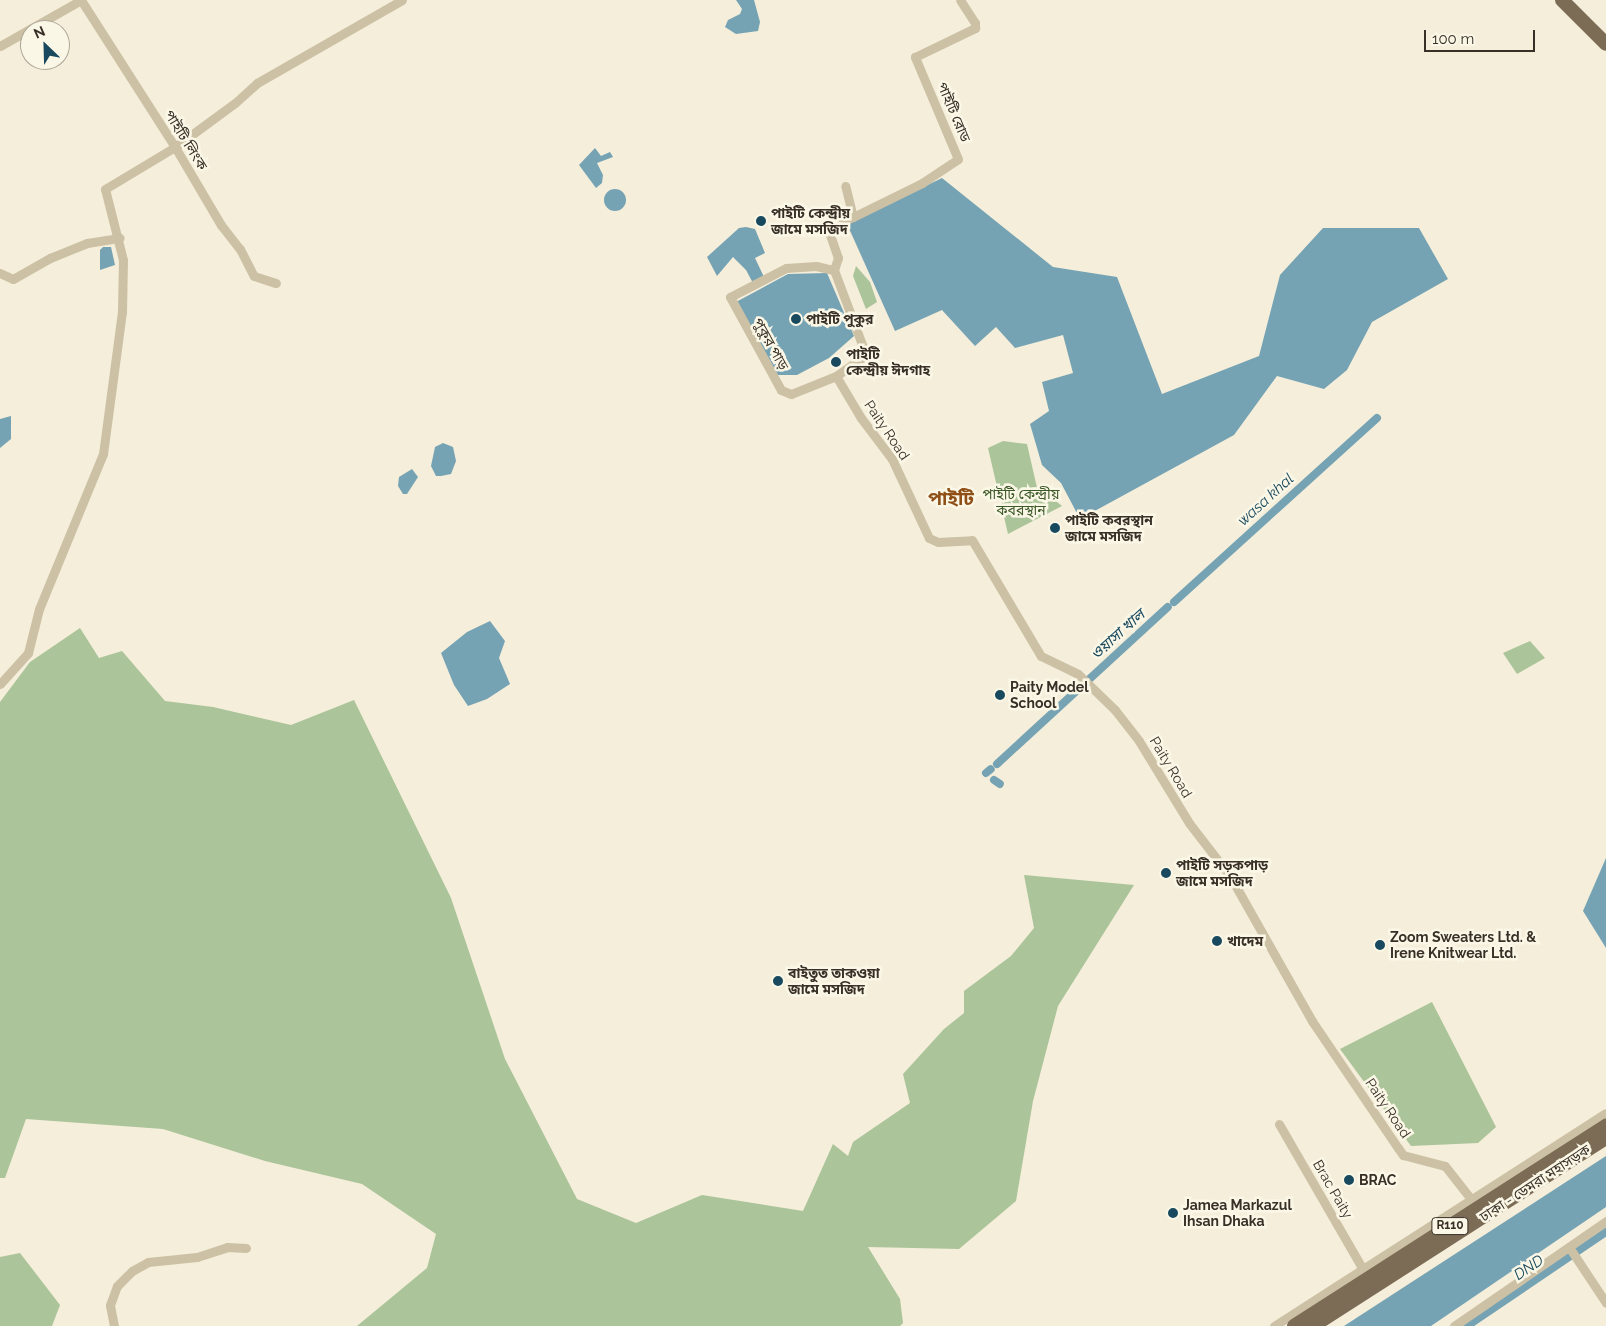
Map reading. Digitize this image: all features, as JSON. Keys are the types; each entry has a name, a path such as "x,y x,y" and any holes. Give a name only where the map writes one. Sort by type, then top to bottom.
{"main road":[{"path":"1562,0 1606,44"},
{"name":"ঢাকা - ডেমরা মহাসড়ক","path":"1294,1326 1606,1126"},
{"name":"ঢাকা - ডেমরা মহাসড়ক","path":"1313,1326 1606,1138"}],"street":[{"path":"0,46 81,0"},
{"name":"পাইটি লিংক","path":"81,0 176,147 254,276 276,283"},
{"path":"0,684 28,653 39,609 103,454 122,312 123,260 120,238 105,189 176,147 235,103 257,83 402,0"},
{"name":"পাইটি রোড","path":"853,217 922,183 958,159 915,57 974,28 975,23 960,0"},
{"path":"834,270 838,258 828,229 853,217 845,186"},
{"path":"0,273 13,279 50,258 87,243 120,238"},
{"name":"পুকুর পাড়","path":"816,266 834,270 866,355 836,376 790,394 781,390 730,297 786,268 816,266"},
{"name":"Paity Road","path":"836,376 862,418 892,459 929,538 938,542 972,540 1042,656 1078,674 1115,710 1139,741 1189,823 1230,876 1312,1021 1403,1155 1445,1166 1471,1199"},
{"path":"1274,1326 1606,1113"},
{"name":"Brac Paity","path":"1279,1124 1362,1268"},
{"path":"1454,1326 1606,1221"},
{"path":"114,1326 110,1305 117,1286 132,1271 148,1262 196,1257 227,1247 246,1248"},
{"path":"1568,1247 1606,1303"}],"green space":[{"path":"856,266 870,282 877,302 866,309 853,276"},
{"name":"পাইটি কেন্দ্রীয় কবরস্থান","path":"1003,441 1027,444 1038,492 1047,494 1062,506 1008,534 988,448"},
{"path":"80,628 99,658 122,651 165,701 213,707 291,725 354,700 451,898 505,1059 577,1199 636,1223 702,1195 803,1211 833,1144 848,1156 853,1142 910,1103 903,1074 944,1029 964,1013 964,991 1011,956 1034,928 1024,875 1134,885 1058,1006 1033,1101 1016,1201 959,1249 868,1247 900,1299 903,1323 900,1326 357,1326 427,1268 436,1234 362,1184 265,1161 163,1129 26,1119 5,1178 0,1178 0,702 30,662"},
{"path":"1530,641 1545,658 1517,674 1503,653"},
{"path":"1432,1002 1496,1127 1478,1143 1411,1146 1340,1049"},
{"path":"20,1253 60,1305 52,1326 0,1326 0,1257"}],"water":[{"path":"736,0 754,0 760,22 758,31 736,34 725,27 728,20 740,14 742,9"},
{"path":"595,148 601,156 610,152 613,157 597,163 603,175 602,183 596,188 579,165"},
{"path":"942,178 1053,267 1117,277 1162,394 1259,356 1280,275 1323,228 1419,228 1448,279 1372,322 1347,370 1324,389 1277,376 1234,435 1080,519 1061,483 1042,465 1030,424 1049,411 1042,382 1073,373 1063,335 1015,348 996,327 975,346 942,310 895,331 847,224"},
{"path":"615,189 623,192 626,200 623,208 615,211 607,208 604,200 607,192"},
{"path":"739,228 755,229 765,253 755,258 765,279 754,285 746,270 733,257 717,276 707,257"},
{"path":"103,247 111,247 115,265 100,270 100,250"},
{"name":"পাইটি পুকুর","path":"827,273 854,336 829,358 797,375 777,375 736,302 788,274"},
{"path":"11,416 11,439 0,448 0,419"},
{"path":"443,443 453,447 456,461 451,474 436,476 431,466 435,447"},
{"path":"412,469 418,477 407,494 403,494 398,486 399,477"},
{"path":"490,621 505,641 499,658 510,684 487,699 468,706 454,685 441,653 467,632"},
{"path":"1606,858 1606,948 1583,911"},
{"path":"1606,1156 1606,1207 1431,1326 1344,1326"}],"waterway":[{"name":"wasa khal","path":"1174,602 1377,418"},
{"name":"ওয়াসা খাল","path":"997,764 1168,607"},
{"name":"wasa khal","path":"986,773 991,769"},
{"name":"wasa khal","path":"994,780 1000,784"},
{"name":"DND","path":"1467,1326 1606,1232"}],"place":[{"name":"পাইটি কেন্দ্রীয় জামে মসজিদ","path":"761,221"},
{"name":"পাইটি পুকুর","path":"796,319"},
{"name":"পাইটি কেন্দ্রীয় ঈদগাহ","path":"836,362"},
{"name":"পাইটি কবরস্থান জামে মসজিদ","path":"1055,528"},
{"name":"Paity Model School","path":"1000,695"},
{"name":"পাইটি সড়কপাড় জামে মসজিদ","path":"1166,873"},
{"name":"খাদেম","path":"1217,941"},
{"name":"Zoom Sweaters Ltd. & Irene Knitwear Ltd.","path":"1380,945"},
{"name":"বাইতুত তাকওয়া জামে মসজিদ","path":"778,981"},
{"name":"BRAC","path":"1349,1180"},
{"name":"Jamea Markazul Ihsan Dhaka","path":"1173,1213"}],"district":[{"name":"পাইটি","path":"951,499"}]}
